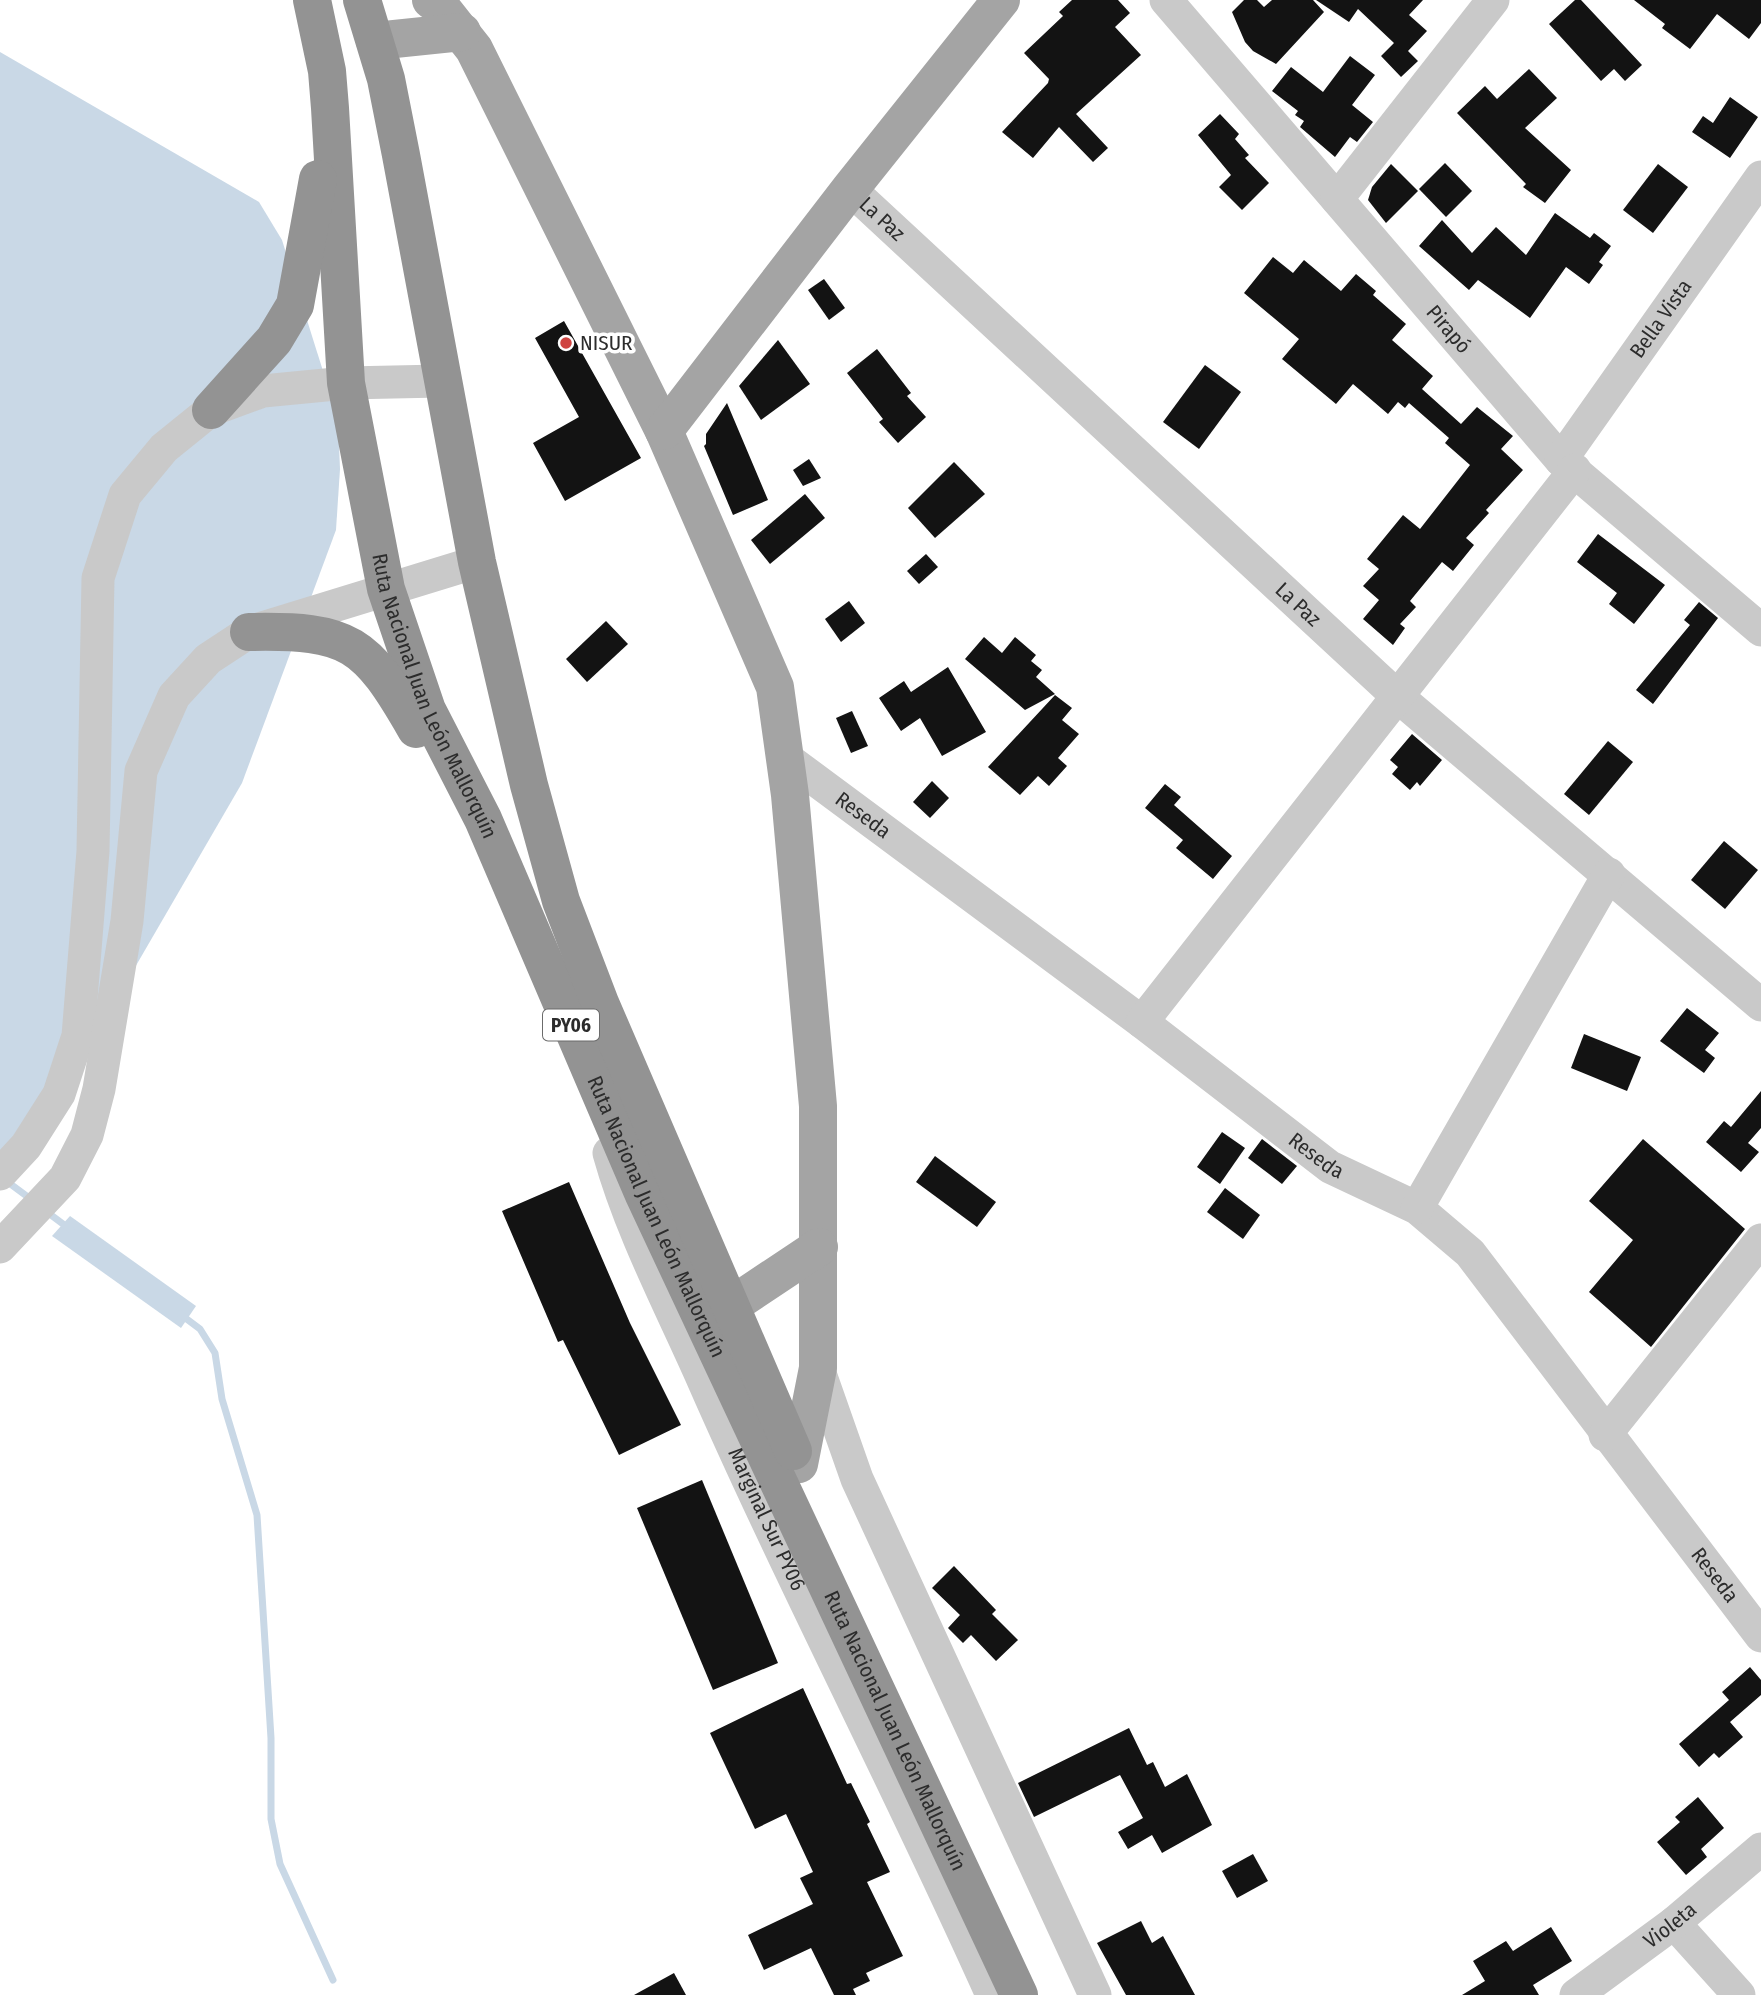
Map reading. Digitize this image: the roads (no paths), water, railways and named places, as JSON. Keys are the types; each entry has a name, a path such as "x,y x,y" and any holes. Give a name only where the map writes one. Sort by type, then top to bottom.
{"highway":[{"name":"Ruta Nacional Juan León Mallorquín","path":"312,0 327,71 346,383 386,589 427,710 483,820 644,1195 720,1316 799,1464 1047,1995"},
{"path":"327,0 347,31 375,41"},
{"name":"Ruta Nacional Juan León Mallorquín","path":"362,0 375,41 401,155 441,381 477,562 529,785 561,901 720,1316 1019,1995"},
{"path":"211,410 274,340 295,305 330,108"},
{"path":"249,632 327,635 353,647 385,675 454,801 509,880"}],"main road":[{"path":"431,0 462,32 474,49 664,430 775,687 786,758 818,1106 818,1368 799,1464"},
{"path":"664,430 850,189 1001,0"},
{"path":"375,41 462,32"},
{"path":"720,1316 819,1247"}],"street":[{"name":"Pirapó","path":"1166,0 1568,465 1761,630"},
{"path":"1337,199 1493,0"},
{"name":"Bella Vista","path":"1142,1022 1397,696 1568,465 1761,177"},
{"name":"La Paz","path":"850,189 1397,696 1761,1005"},
{"path":"0,1174 26,1146 59,1094 78,1035 93,851 98,578 125,495 164,448 211,410 263,391 346,383 441,381"},
{"path":"0,1247 65,1178 87,1135 99,1089 127,921 141,771 174,696 208,659 249,632 477,562"},
{"name":"Reseda","path":"786,758 1142,1022 1330,1167 1417,1208 1470,1253 1605,1435 1761,1636"},
{"path":"1417,1208 1609,874"},
{"name":"Marginal Sur PY06","path":"573,1030 612,1165 631,1217 762,1515 939,1875 992,1995"},
{"path":"1605,1435 1761,1240"},
{"path":"818,1368 857,1479 1095,1995"},
{"name":"Violeta","path":"1576,1995 1674,1923 1761,1849"},
{"path":"1674,1923 1739,1995"}],"water":[{"path":"0,52 259,202 282,240 338,419 340,469 336,530 242,783 15,1174 0,1189"},
{"path":"70,1216 196,1306 181,1328 52,1236"}],"waterway":[{"path":"5,1180 32,1200"},
{"path":"47,1212 71,1230"},
{"path":"180,1314 200,1329 215,1353 222,1399 257,1515 271,1738 271,1819 280,1864 333,1980"}],"place":[{"name":"NISUR","path":"566,343"}]}
